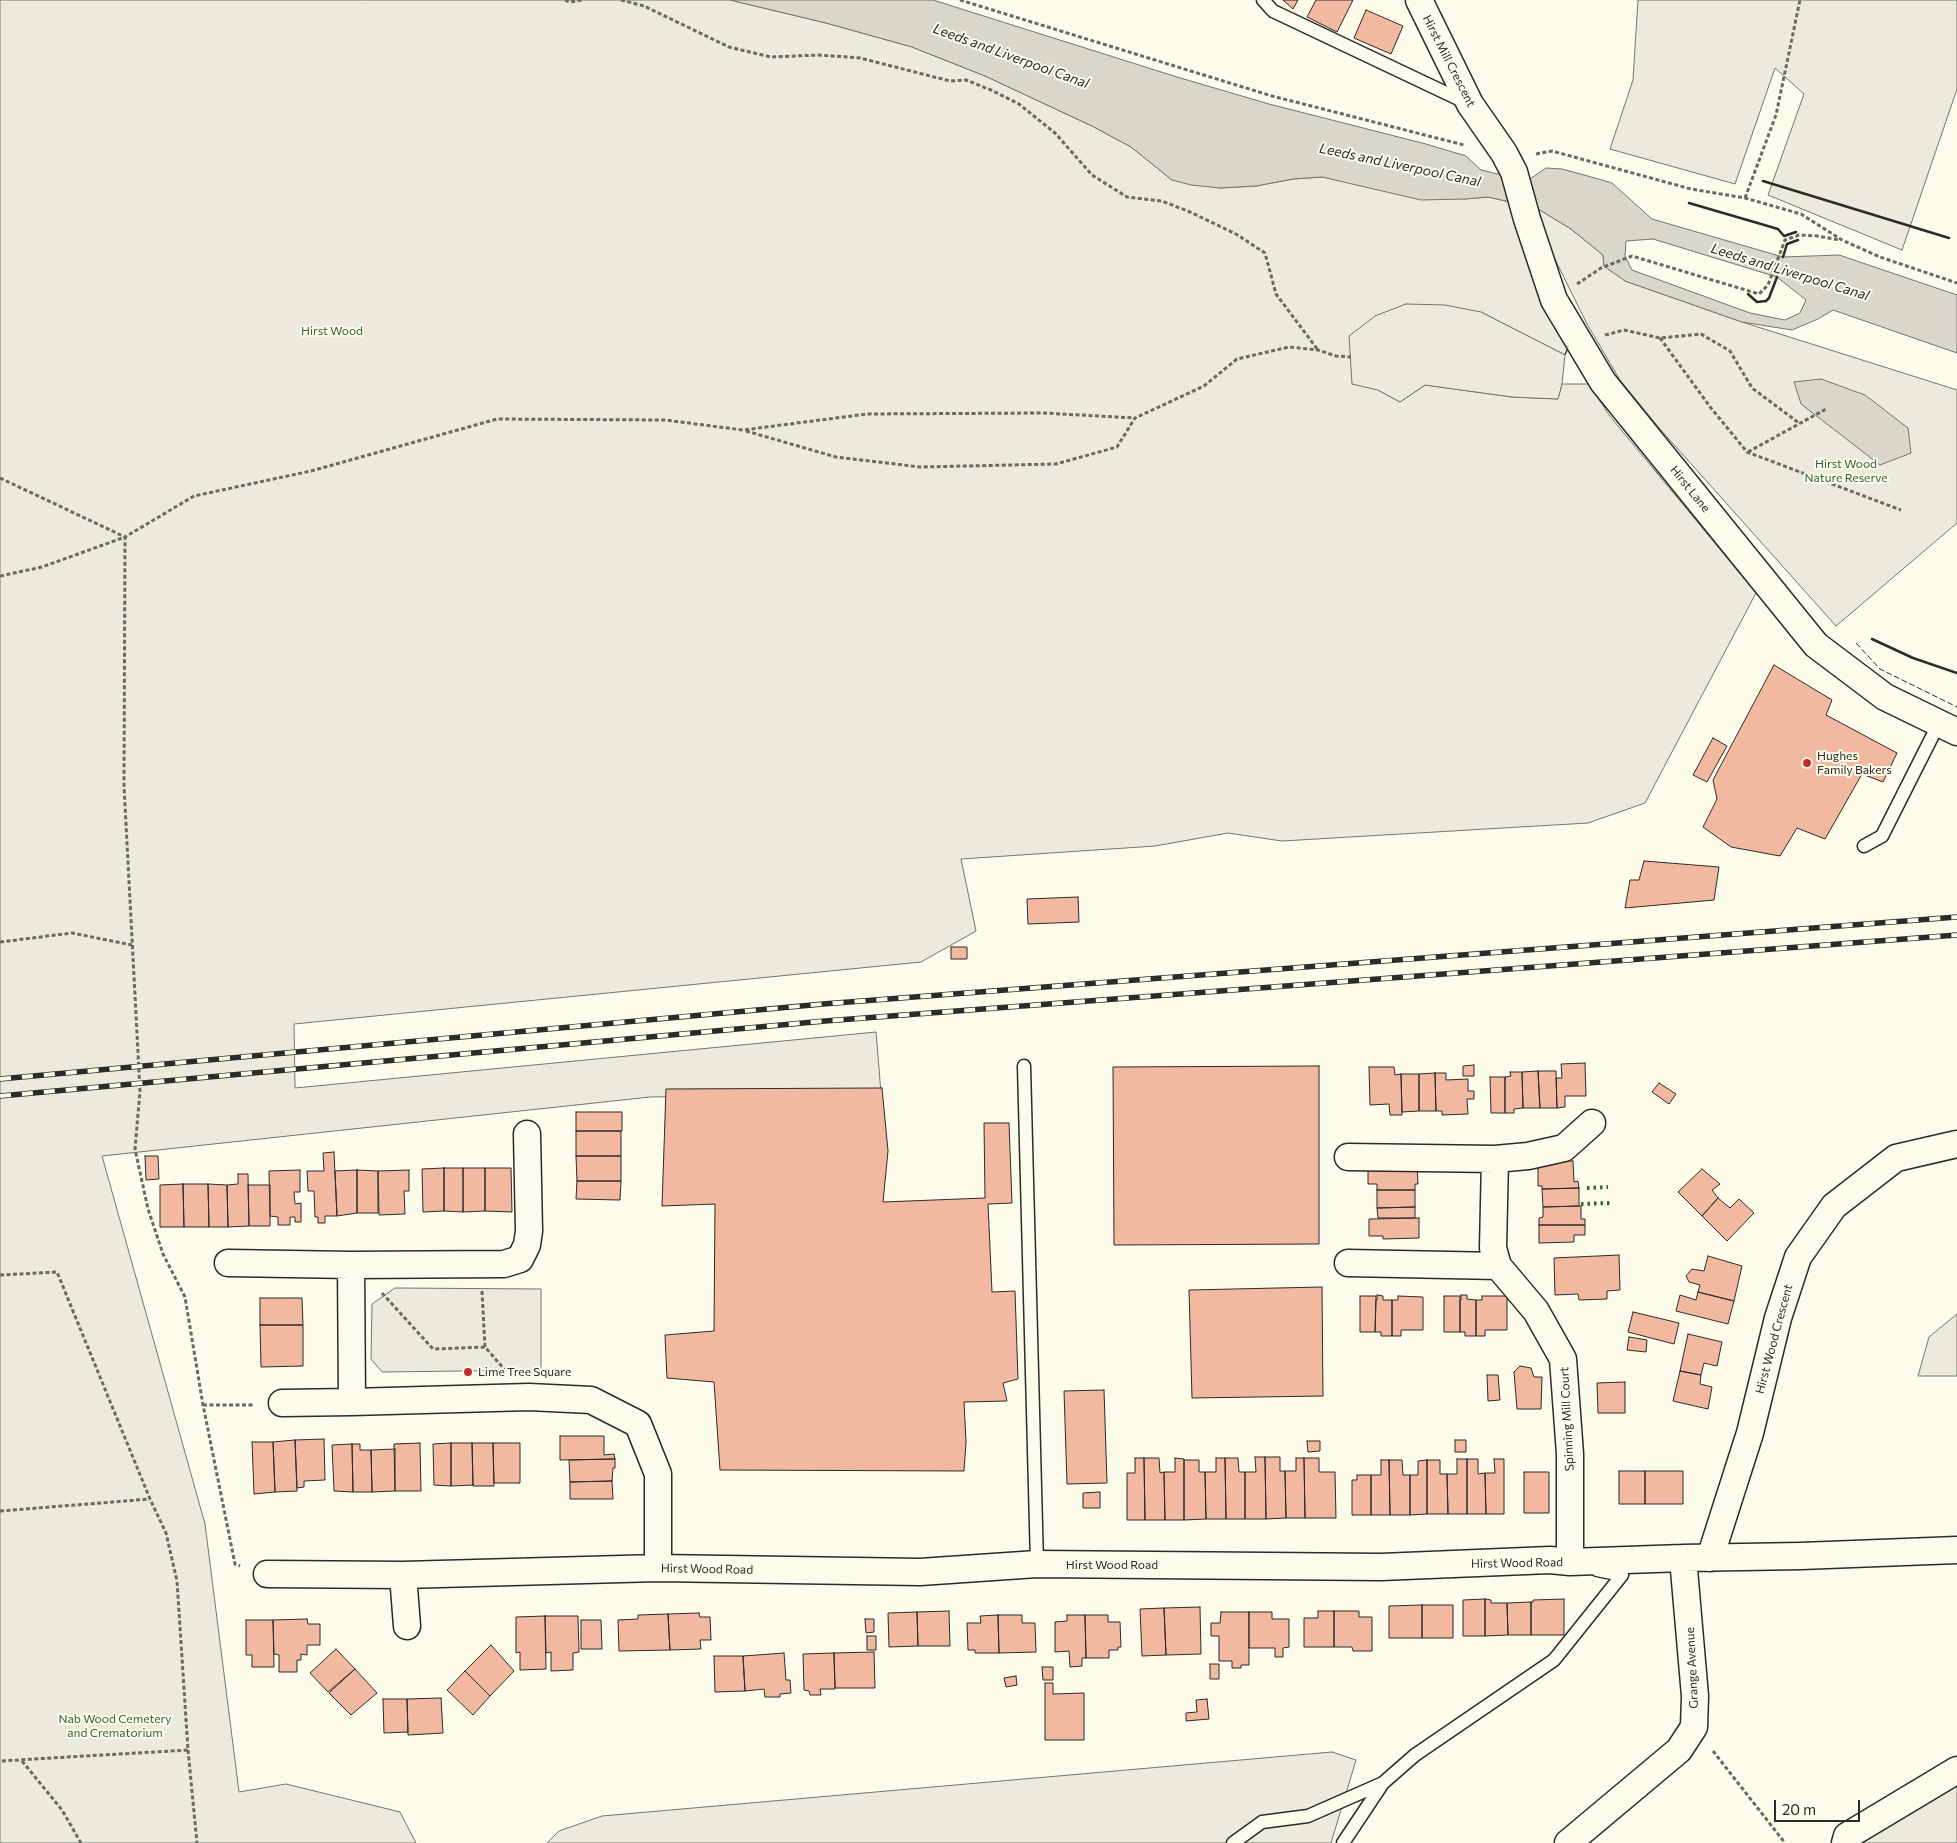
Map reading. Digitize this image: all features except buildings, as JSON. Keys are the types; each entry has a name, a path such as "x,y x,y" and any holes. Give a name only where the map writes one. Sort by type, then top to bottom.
{"street":[{"name":"Hirst Mill Crescent","path":"1419,0 1470,104 1509,163"},
{"name":"Hirst Lane","path":"1509,163 1554,300 1603,382 1816,645 1884,697 1948,728"},
{"path":"1348,1157 1495,1159 1528,1156 1564,1148 1592,1123"},
{"path":"228,1263 354,1265 504,1264 520,1259 527,1245 529,1231 527,1134"},
{"name":"Hirst Wood Crescent","path":"1710,1558 1750,1433 1778,1318 1798,1257 1834,1206 1896,1158 1957,1144"},
{"name":"Spinning Mill Court","path":"1495,1159 1493,1248 1498,1266 1536,1312 1563,1359 1570,1454 1560,1561"},
{"path":"1348,1263 1498,1266"},
{"path":"352,1402 354,1265"},
{"path":"282,1403 530,1397 591,1400 638,1424 658,1474 658,1568"},
{"name":"Hirst Wood Road","path":"267,1574 403,1575 658,1568 920,1572 1037,1564 1380,1567 1957,1550"},
{"name":"Grange Avenue","path":"1568,1843 1679,1750 1694,1727 1695,1696 1683,1558"},
{"path":"403,1575 407,1626"},
{"path":"1846,1839 1957,1770"}],"lane":[{"path":"1263,0 1273,11 1470,104"},
{"path":"1864,846 1882,836 1948,728"},
{"path":"1024,1066 1037,1564"},
{"path":"1343,1843 1383,1783 1415,1755 1554,1660 1622,1575 1560,1561"},
{"path":"1233,1843 1262,1822 1308,1816 1383,1783"}],"path":[{"path":"565,0 570,2 582,0"},
{"path":"621,0 644,6 729,47 771,57 819,54 860,58 950,81 966,80 1019,104 1056,133 1092,174 1127,196 1162,201 1190,212 1236,234 1266,253 1276,294 1318,350"},
{"path":"960,0 1272,96 1434,138 1509,163 1523,157 1552,151 1691,189 1745,198 1801,214 1842,240 1880,257 1957,283"},
{"path":"1745,198 1776,115 1800,0"},
{"path":"1601,268 1632,256 1759,294 1768,285 1785,240 1799,236 1817,236 1842,240"},
{"path":"1602,336 1624,330 1660,338 1701,334 1730,352 1752,388 1799,424"},
{"path":"1660,338 1711,408 1747,452 1901,510"},
{"path":"743,430 867,414 1043,413 1135,418 1204,386 1237,360 1289,347 1318,350 1336,356 1352,357"},
{"path":"1747,452 1826,409"},
{"path":"0,576 42,566 125,537 194,496 311,471 497,419 665,420 743,430 836,457 920,467 1056,464 1117,447 1135,418"},
{"path":"0,478 125,537"},
{"path":"125,537 124,786 140,1092 135,1149 148,1209 163,1254 185,1297 203,1405 235,1564 267,1574"},
{"path":"0,942 72,933 132,945"},
{"path":"480,1263 485,1347 530,1397"},
{"path":"354,1265 433,1349 485,1347"},
{"path":"0,1275 57,1272 150,1499 166,1533 176,1581 188,1750 197,1843"},
{"path":"203,1405 237,1406"},
{"path":"0,1511 150,1499"},
{"path":"1694,1727 1785,1843"},
{"path":"0,1761 188,1750"},
{"path":"22,1760 62,1810 80,1843"}],"green space":[{"name":"Hirst Wood","path":"0,0 730,0 826,23 912,47 985,76 1092,126 1131,147 1172,180 1220,188 1256,186 1293,179 1322,177 1465,199 1488,197 1510,202 1569,348 1565,355 1481,312 1378,390 1400,402 1425,385 1512,397 1558,399 1562,384 1589,384 1609,415 1756,593 1645,803 1588,823 1282,841 1228,833 1155,846 961,859 976,931 921,962 294,1024 295,1088 876,1032 881,1093 650,1097 102,1156 205,1524 239,1792 286,1784 400,1812 416,1843 0,1843"},
{"path":"1638,0 1957,0 1957,89 1902,250 1768,195 1804,94 1775,68 1735,184 1610,149 1633,80"},
{"name":"Hirst Wood Nature Reserve","path":"1535,207 1571,229 1603,255 1604,266 1625,281 1742,322 1957,390 1957,523 1836,626 1660,429 1620,380 1587,324 1537,223"},
{"path":"395,1288 541,1289 541,1370 382,1372 371,1359 372,1304"},
{"path":"1957,1314 1957,1376 1918,1376 1929,1337"},
{"path":"1332,1752 1356,1760 1331,1843 547,1843 559,1831 602,1816"},
{"path":"1957,1785 1957,1843 1863,1843 1863,1842"}],"shaded area":[{"path":"1406,304 1445,305 1481,312 1565,355 1562,384 1558,399 1512,397 1425,385 1400,402 1378,390 1352,384 1349,336 1375,316"}],"water":[{"name":"Leeds and Liverpool Canal","path":"730,0 933,0 1269,104 1466,156 1481,170 1527,181 1546,168 1562,169 1595,178 1612,183 1652,219 1783,257 1839,255 1957,295 1957,353 1833,310 1818,319 1792,330 1742,322 1625,281 1604,266 1603,255 1571,229 1535,207 1488,197 1421,200 1322,177 1293,179 1256,186 1220,188 1191,185 1172,180 1131,147 1092,126 985,76 912,47 826,23","holes":["1653,239 1777,277 1806,300 1800,313 1785,320 1750,313 1632,270 1625,256 1626,241"]},
{"path":"1821,379 1865,395 1908,428 1911,453 1880,465 1801,404 1794,382"}],"railway":[{"path":"0,1079 823,1004 1957,917"},
{"path":"0,1096 825,1021 1957,935"}],"hedge":[{"path":"1587,1188 1608,1187"},
{"path":"1581,1204 1611,1203"}],"fence":[{"path":"1565,355 1568,346"},
{"path":"1856,643 1880,669 1957,707"}],"wall":[{"path":"1763,181 1949,238"},
{"path":"1689,203 1778,229 1784,236 1796,232"},
{"path":"1783,257 1787,244 1798,240"},
{"path":"1748,294 1757,302 1766,301 1777,277"},
{"path":"1872,639 1913,658 1957,673"}],"place":[{"name":"Hughes Family Bakers","path":"1807,763"},
{"name":"Lime Tree Square","path":"468,1372"}],"park label":[{"name":"Nab Wood Cemetery and Crematorium","path":"115,1726"}]}
